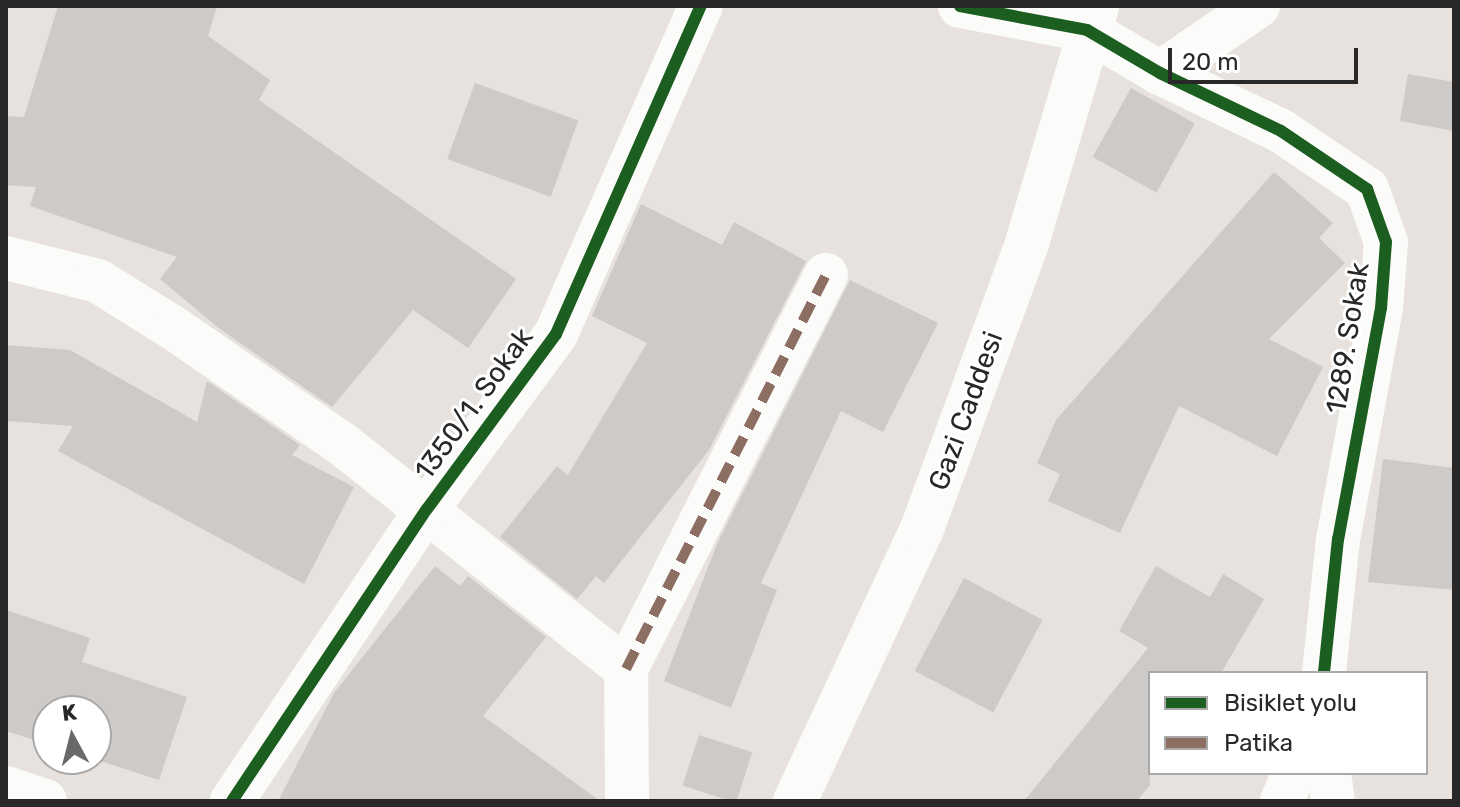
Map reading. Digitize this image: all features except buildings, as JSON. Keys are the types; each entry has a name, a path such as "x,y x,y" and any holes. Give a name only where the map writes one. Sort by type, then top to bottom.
{"street":[{"name":"1350/1. Sokak","path":"232,801 427,509 556,334 701,6"},
{"name":"1289. Sokak","path":"960,6 1092,18 1160,73 1281,131 1367,189 1386,242 1381,308 1338,539 1324,671"},
{"path":"1160,73 1258,6"},
{"name":"Gazi Caddesi","path":"795,801 922,529 1027,243 1092,18"},
{"name":"1350/1. Sokak","path":"6,258 98,281 341,443 626,669"},
{"path":"627,801 626,669 826,275"},
{"path":"1282,801 1293,775"},
{"path":"1329,775 1333,801"},
{"path":"6,788 45,801"}],"marked path":[{"path":"626,669 826,275"}],"cycle path":[{"path":"232,801 427,509 556,334 701,6"},
{"path":"960,6 1087,30 1160,73 1281,131 1367,189 1386,242 1381,308 1338,539 1324,671"}]}
